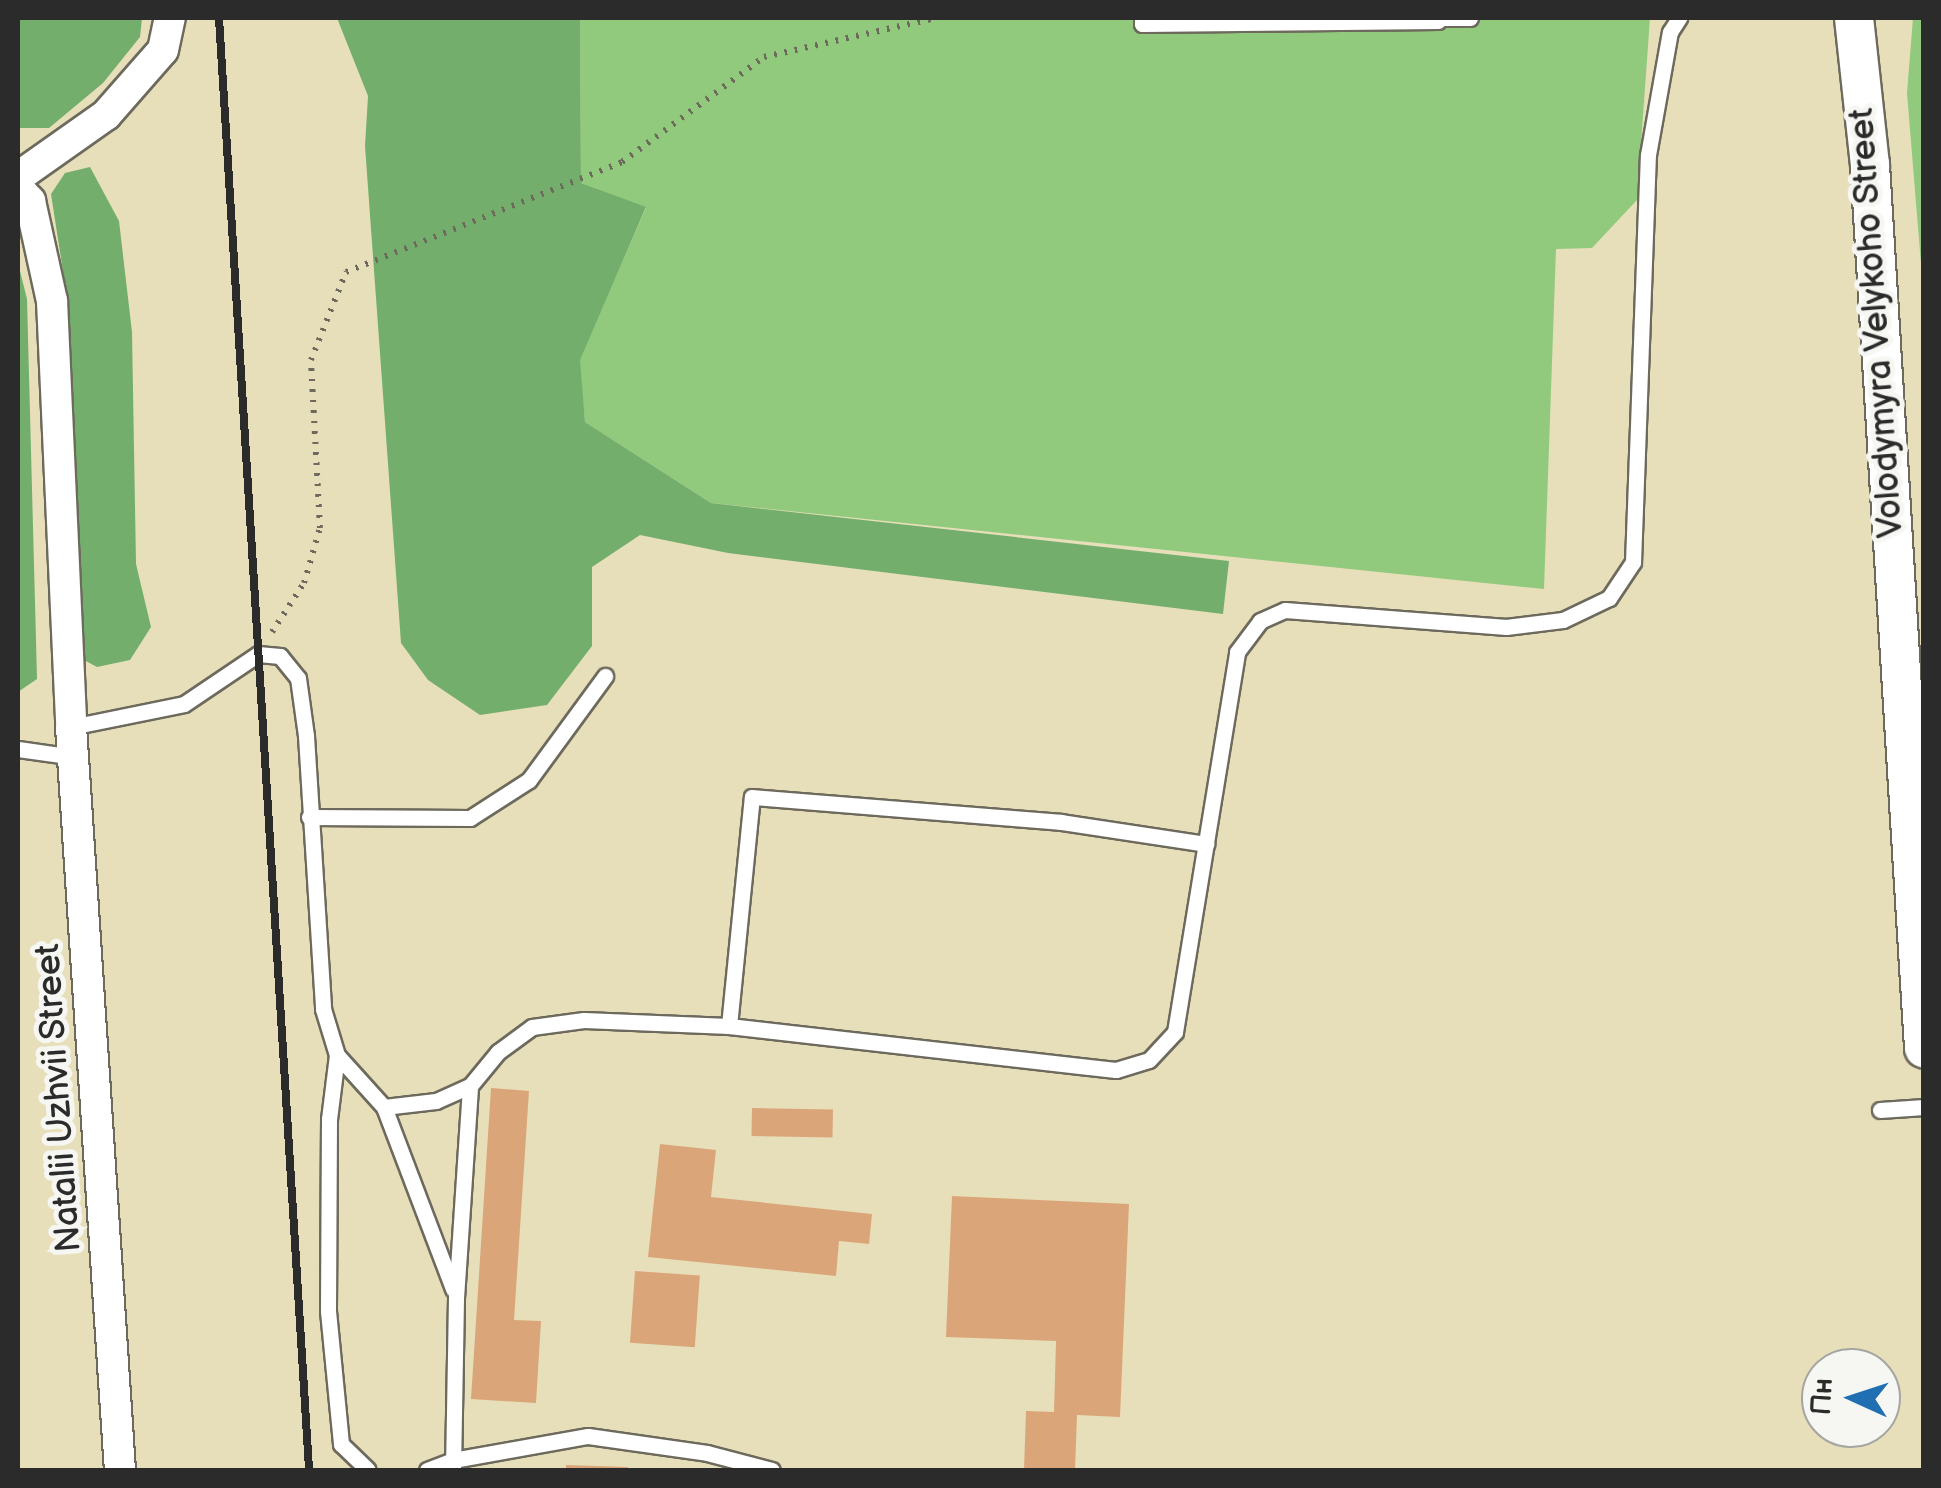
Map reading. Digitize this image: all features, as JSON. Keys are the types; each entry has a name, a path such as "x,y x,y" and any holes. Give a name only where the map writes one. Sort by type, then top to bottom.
{"street":[{"name":"Natalii Uzhvii Street","path":"120,1470 73,742 52,300 20,195 106,115 162,50 170,18"},
{"name":"Volodymyra Velykoho Street","path":"1854,18 1870,165 1924,1048"}],"lane":[{"path":"1142,18 1142,24 1470,18"},
{"path":"384,1107 436,1101 470,1086 498,1052 532,1027 584,1020 728,1026 1116,1070 1150,1060 1175,1032 1237,652 1260,622 1285,610 1506,627 1563,620 1609,598 1633,562 1648,156 1670,32 1679,18"},
{"path":"18,750 73,742 184,704 258,654 280,656 298,678 323,1009 337,1055 330,1120 328,1311 341,1444 368,1470"},
{"path":"309,817 470,818 529,780 604,676"},
{"path":"728,1026 752,797 1061,822 1206,844"},
{"path":"337,1055 384,1107 456,1298"},
{"path":"453,1465 456,1298 470,1086"},
{"path":"1880,1110 1924,1107"},
{"path":"427,1470 588,1436 707,1453 772,1470"}],"path":[{"path":"258,654 304,583 320,528 311,360 346,272 622,162 764,58 936,18"}],"green space":[{"path":"18,18 142,18 140,37 103,83 49,128 18,128"},
{"path":"337,18 580,18 581,183 646,207 580,360 585,422 711,503 1229,561 1223,614 728,553 640,535 592,567 592,646 547,705 480,715 428,680 401,643 365,146 368,96"},
{"path":"580,18 1650,18 1637,200 1592,248 1556,249 1544,589 711,503 585,422 579,360 646,208 581,183"},
{"path":"1913,18 1924,18 1923,288 1907,93"},
{"path":"90,167 119,221 132,332 136,564 151,627 130,660 97,667 84,660 67,297 51,194 65,173"},
{"path":"18,263 27,299 37,679 18,692"}],"building":[{"path":"491,1088 529,1091 514,1320 541,1321 536,1403 471,1399"},
{"path":"752,1108 833,1109 832,1137 752,1136"},
{"path":"660,1144 716,1150 711,1197 872,1214 869,1244 839,1241 836,1276 648,1257"},
{"path":"952,1196 1129,1204 1120,1417 1077,1415 1075,1470 1024,1470 1026,1411 1054,1412 1056,1341 946,1337"},
{"path":"635,1271 700,1276 695,1347 630,1343"},
{"path":"566,1465 628,1467 628,1470 566,1470"}],"railway":[{"path":"219,18 309,1470"}]}
